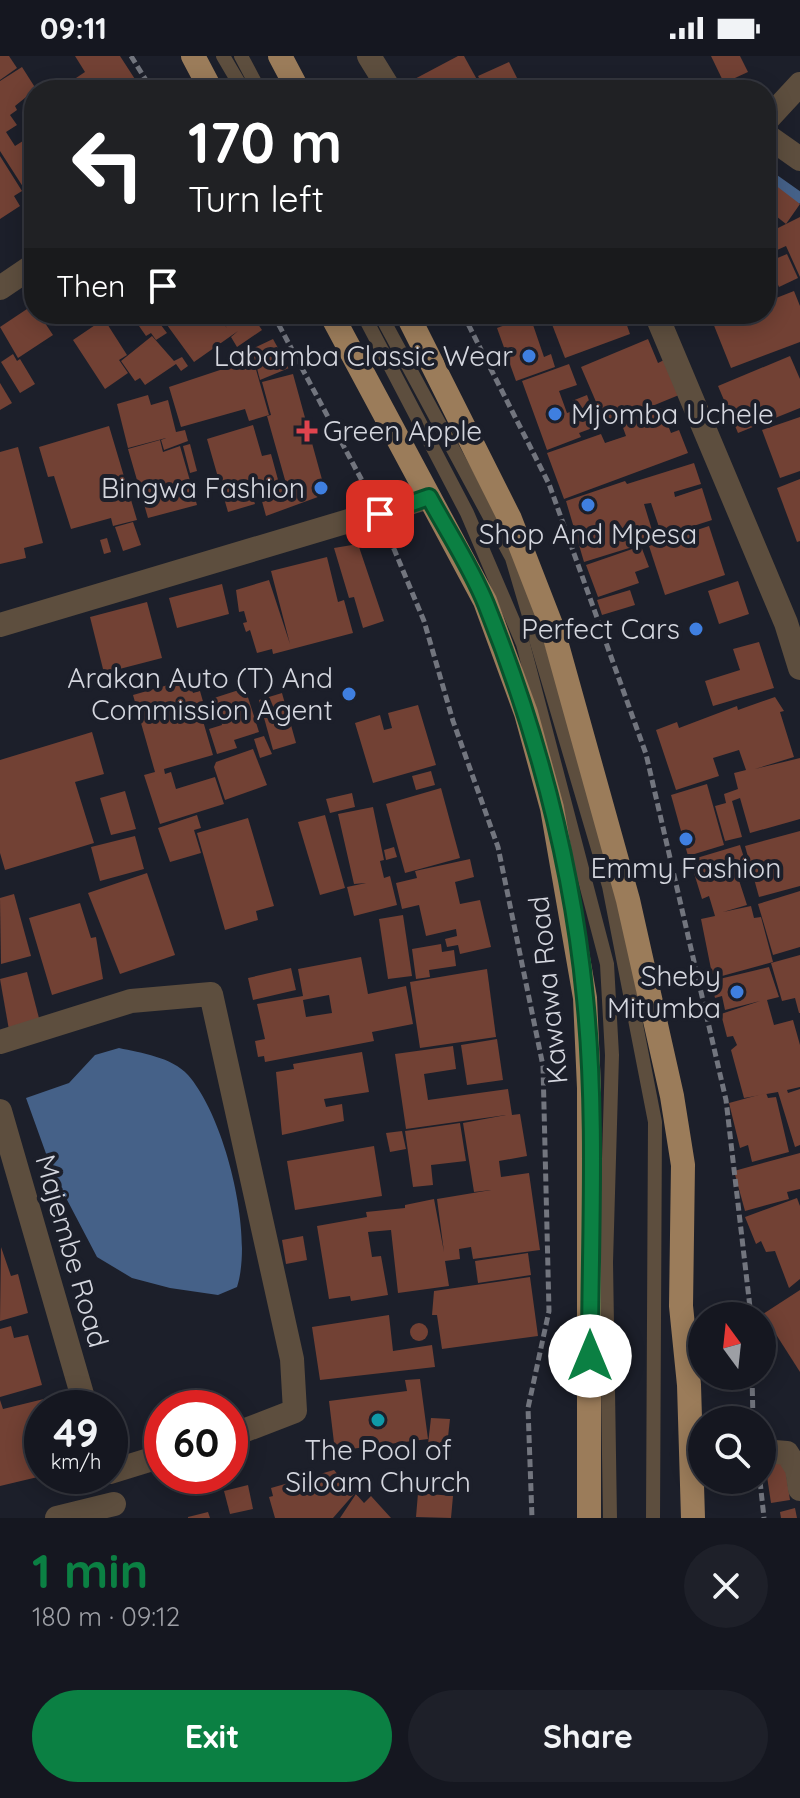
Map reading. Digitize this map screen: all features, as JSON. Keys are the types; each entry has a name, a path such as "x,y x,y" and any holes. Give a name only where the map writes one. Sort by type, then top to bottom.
{"main road":[{"path":"193,56 206,80"},
{"path":"280,56 293,80"},
{"name":"Kawawa Road","path":"336,324 485,601 526,713 552,808 585,998 589,1088 589,1518"},
{"path":"412,324 510,519 552,627 628,900 672,1096 683,1165 681,1306 691,1406"},
{"path":"693,1518 694,1494"}],"street":[{"path":"369,56 384,80"},
{"path":"776,110 800,84"},
{"path":"776,142 800,159"},
{"path":"0,288 24,272"},
{"path":"660,324 786,623 800,668"},
{"path":"0,625 429,497"},
{"path":"0,1042 131,1001 211,994 292,1359 295,1411 248,1429"},
{"name":"Majembe Road","path":"0,1111 11,1184 80,1390"},
{"path":"776,1452 787,1453 797,1469 800,1489"},
{"path":"57,1518 116,1511"}],"lane":[{"path":"223,56 237,80"},
{"path":"241,56 254,80"},
{"name":"Kawawa Road","path":"368,324 467,513 523,644 607,964 612,1055 606,1262 610,1518"},
{"path":"385,324 512,558 609,886 655,1122 653,1518"}],"path":[{"path":"131,56 146,80"},
{"path":"278,324 380,514 424,621 453,721 498,847 543,1066 549,1311 528,1408 532,1518"},
{"path":"468,324 549,484 646,754 726,1100 749,1302"},
{"path":"761,1494 764,1518"}],"water":[{"path":"119,1048 156,1057 181,1069 201,1094 214,1118 233,1177 239,1208 242,1237 237,1287 218,1295 170,1288 132,1278 97,1257 53,1173 26,1098 69,1083 95,1055"}],"building":[{"path":"0,56 9,56 17,68 0,80"},
{"path":"75,56 120,56 136,80 73,80 85,72"},
{"path":"458,56 464,56 477,80 413,80"},
{"path":"711,56 740,56 748,72 723,80"},
{"path":"509,62 518,80 480,80 478,76"},
{"path":"22,67 30,80 24,80 24,99 10,115 17,125 6,132 15,146 24,140 24,188 0,151 0,81"},
{"path":"0,156 22,191 14,196 20,206 0,219"},
{"path":"776,186 800,204 786,224 776,216"},
{"path":"800,217 800,277 786,246 776,250 776,229"},
{"path":"787,254 798,278 779,287 776,259"},
{"path":"794,291 800,306 800,342 731,368 713,324 776,324 776,298"},
{"path":"24,311 24,324 46,324 53,335 18,358 0,327"},
{"path":"97,324 107,324 127,355 119,360 128,373 105,389 73,340"},
{"path":"160,324 167,333 156,340 151,333 146,336 139,326"},
{"path":"166,324 224,324 227,328 224,324 258,324 262,330 237,347 231,337 238,331 194,362"},
{"path":"508,324 533,324 544,357 551,354 555,367 516,381 497,328"},
{"path":"552,324 626,324 630,334 565,358"},
{"path":"152,336 174,361 182,357 188,366 181,371 176,364 145,385 140,378 135,381 121,361"},
{"path":"273,339 289,368 260,380 252,349"},
{"path":"648,339 658,363 664,360 679,395 606,425 581,367"},
{"path":"13,354 17,361 20,359 35,384 20,393 1,362"},
{"path":"790,356 800,379 800,408 738,433 718,386"},
{"path":"253,359 269,415 249,421 245,409 181,427 169,387"},
{"path":"569,364 577,385 559,391 567,413 576,410 572,401 587,395 598,426 579,433 581,437 547,450 522,381"},
{"path":"293,374 326,494 266,516 260,494 287,487 267,416 271,415 262,382"},
{"path":"0,383 12,403 0,410"},
{"path":"148,395 151,405 168,400 176,432 185,430 188,441 164,450 161,440 166,438 128,448 117,404"},
{"path":"661,408 671,433 679,430 688,453 564,499 547,453 601,434 605,443 626,436 621,422"},
{"path":"800,417 800,471 780,478 762,430"},
{"path":"253,425 262,456 271,454 280,487 252,495 255,504 228,512 207,439"},
{"path":"109,426 137,520 113,526 111,518 71,529 54,476 48,477 39,447"},
{"path":"160,440 163,452 180,446 197,505 148,518 128,449"},
{"path":"190,444 197,471 190,473 183,446"},
{"path":"18,447 43,543 24,548 26,558 0,564 0,452"},
{"path":"694,463 701,484 674,492 675,497 702,488 712,520 662,536 651,503 644,504 655,540 584,562 566,501"},
{"path":"800,479 800,541 797,542 777,488"},
{"path":"133,522 141,545 123,551 115,527"},
{"path":"709,526 725,575 665,595 649,546"},
{"path":"107,538 111,552 104,554 100,540"},
{"path":"358,544 384,621 363,628 354,597 349,598 334,548"},
{"path":"641,546 649,567 635,572 639,583 598,597 586,565"},
{"path":"327,557 338,602 344,600 353,633 273,654 272,649 257,653 250,630 246,632 243,623 247,622 244,611 239,612 236,590 269,580 290,644 271,571"},
{"path":"738,581 749,614 719,624 708,591"},
{"path":"222,584 229,614 177,628 169,598"},
{"path":"630,590 635,605 602,615 597,600"},
{"path":"147,602 162,658 104,673 90,617"},
{"path":"759,642 774,688 713,706 705,681 740,670 733,649"},
{"path":"189,679 193,693 200,691 208,719 203,721 213,755 164,769 165,774 171,772 176,789 215,777 224,804 160,824 144,775 155,772 133,695"},
{"path":"245,688 259,732 234,740 237,748 217,754 209,729 222,725 214,698"},
{"path":"282,693 296,743 273,750 259,700"},
{"path":"775,697 784,711 780,712 794,757 755,769 800,758 800,819 750,833 740,798 732,801 742,837 725,841 715,806 726,803 724,794 738,789 734,773 746,770 739,750 713,758 719,776 676,790 656,730 677,722 679,728 737,706 738,710"},
{"path":"418,705 436,765 373,783 355,723 380,715 384,730 392,728 388,713"},
{"path":"92,732 104,774 75,782 94,843 5,870 0,853 0,760"},
{"path":"264,736 272,754 260,758 254,739"},
{"path":"253,749 267,785 225,800 214,767 216,762"},
{"path":"431,771 435,785 416,790 412,776"},
{"path":"707,784 724,845 688,856 671,795"},
{"path":"441,788 460,858 405,873 386,804"},
{"path":"125,791 136,829 111,835 100,798"},
{"path":"352,793 355,807 330,813 326,799"},
{"path":"373,807 384,860 380,861 384,878 390,876 397,905 354,916 347,887 366,883 354,884 338,814"},
{"path":"197,815 201,828 194,830 201,853 170,862 158,828"},
{"path":"325,815 345,888 320,895 298,822"},
{"path":"248,818 274,906 256,911 258,920 225,930 197,833"},
{"path":"800,831 800,886 759,897 745,846"},
{"path":"135,836 144,869 100,881 91,847"},
{"path":"740,845 747,867 736,871 747,905 723,912 751,906 754,918 761,917 773,962 722,976 721,972 712,974 701,919 715,916 709,896 702,899 690,860"},
{"path":"394,847 397,857 386,860 384,850"},
{"path":"470,859 474,877 455,882 460,904 480,900 491,947 460,954 458,945 447,947 445,939 457,936 456,929 426,936 419,905 402,909 396,883 417,878 415,871"},
{"path":"147,873 175,955 120,974 88,893"},
{"path":"800,891 800,947 773,955 758,904"},
{"path":"14,894 31,956 1,964 0,898"},
{"path":"80,903 91,938 96,937 103,979 52,995 29,918"},
{"path":"403,915 412,976 388,979 379,919"},
{"path":"441,944 442,952 454,950 456,966 429,970 430,977 416,979 412,949"},
{"path":"800,955 799,1013 795,998 782,1001 771,963"},
{"path":"361,957 368,994 406,986 413,1024 372,1032 374,1041 265,1062 264,1056 258,1057 255,1041 265,1039 257,1004 303,996 298,969","holes":["329,995 332,1013 306,1017 303,1000"]},
{"path":"769,967 779,997 767,1000 774,1025 793,1020 800,1045 800,1087 787,1090 788,1093 800,1089 800,1145 795,1147 778,1092 744,1098 731,1050 737,1045 733,1036 727,1037 721,1014 760,1001 725,1010 722,996 715,998 711,981"},
{"path":"291,968 296,990 253,1000 248,978"},
{"path":"487,969 496,1037 420,1048 410,982"},
{"path":"27,972 40,1022 9,1030 0,979"},
{"path":"497,1039 503,1080 467,1085 461,1045"},
{"path":"453,1046 456,1069 424,1074 428,1100 508,1089 512,1115 520,1114 527,1156 499,1161 501,1177 529,1173 540,1250 473,1259 471,1247 459,1249 460,1259 445,1261 449,1286 398,1293 391,1230 368,1232 372,1257 381,1256 388,1295 351,1301 350,1296 329,1299 317,1226 367,1217 366,1212 405,1208 405,1205 434,1199 444,1252 437,1199 491,1190 474,1192 463,1123 506,1115 406,1129 395,1054"},
{"path":"362,1052 369,1092 324,1099 326,1107 342,1104 344,1121 282,1135 276,1072 294,1069 293,1064"},
{"path":"766,1093 768,1098 776,1097 789,1152 752,1162 748,1145 740,1148 729,1103"},
{"path":"460,1123 466,1161 431,1165 433,1185 413,1187 405,1131"},
{"path":"402,1131 406,1149 390,1152 386,1133"},
{"path":"374,1146 382,1196 295,1210 287,1161"},
{"path":"800,1153 800,1189 787,1192 789,1199 745,1211 734,1171"},
{"path":"797,1198 800,1206 800,1279 789,1288 775,1251 766,1252 761,1241 756,1244 745,1217"},
{"path":"303,1236 307,1260 286,1264 282,1240"},
{"path":"1,1247 11,1276 18,1274 28,1313 0,1321"},
{"path":"528,1253 531,1275 478,1283 475,1261"},
{"path":"530,1277 538,1336 442,1349 437,1315 432,1315 434,1291"},
{"path":"800,1290 800,1372 776,1334 776,1306"},
{"path":"389,1315 393,1351 432,1345 435,1367 320,1380 312,1327"},
{"path":"419,1323 428,1332 419,1341 410,1332"},
{"path":"11,1326 14,1338 28,1335 42,1385 0,1397 0,1329"},
{"name":"The Pool of Siloam Church","path":"420,1379 428,1439 335,1451 329,1401 407,1391 405,1380"},
{"path":"0,1400 3,1409 24,1404 24,1480 0,1486"},
{"path":"431,1418 450,1419 447,1446 428,1444"},
{"path":"784,1460 790,1500 771,1503 770,1494 776,1494 776,1461"},
{"path":"334,1470 354,1494 333,1518 275,1518 269,1497 273,1496 271,1488"},
{"path":"248,1485 253,1509 230,1514 225,1494 248,1494"},
{"path":"418,1493 453,1496 451,1518 416,1517"},
{"path":"356,1494 364,1503 371,1496 391,1518 340,1518"},
{"path":"795,1508 797,1518 781,1518 780,1512"},
{"path":"208,1512 210,1518 188,1518 188,1517"}],"waterway":[{"path":"776,181 800,198"}],"place":[{"name":"Labamba Classic Wear","path":"529,356"},
{"name":"Mjomba Uchele","path":"555,414"},
{"name":"Green Apple","path":"307,431"},
{"name":"Bingwa Fashion","path":"321,488"},
{"name":"Shop And Mpesa","path":"588,505"},
{"name":"Perfect Cars","path":"696,629"},
{"name":"Arakan Auto (T) And Commission Agent","path":"349,694"},
{"name":"Emmy Fashion","path":"686,839"},
{"name":"Sheby Mitumba","path":"737,992"},
{"name":"The Pool of Siloam Church","path":"378,1420"}],"route":[{"path":"380,514 429,497 485,601 526,713 552,808 585,998 589,1088 590,1356"}]}
